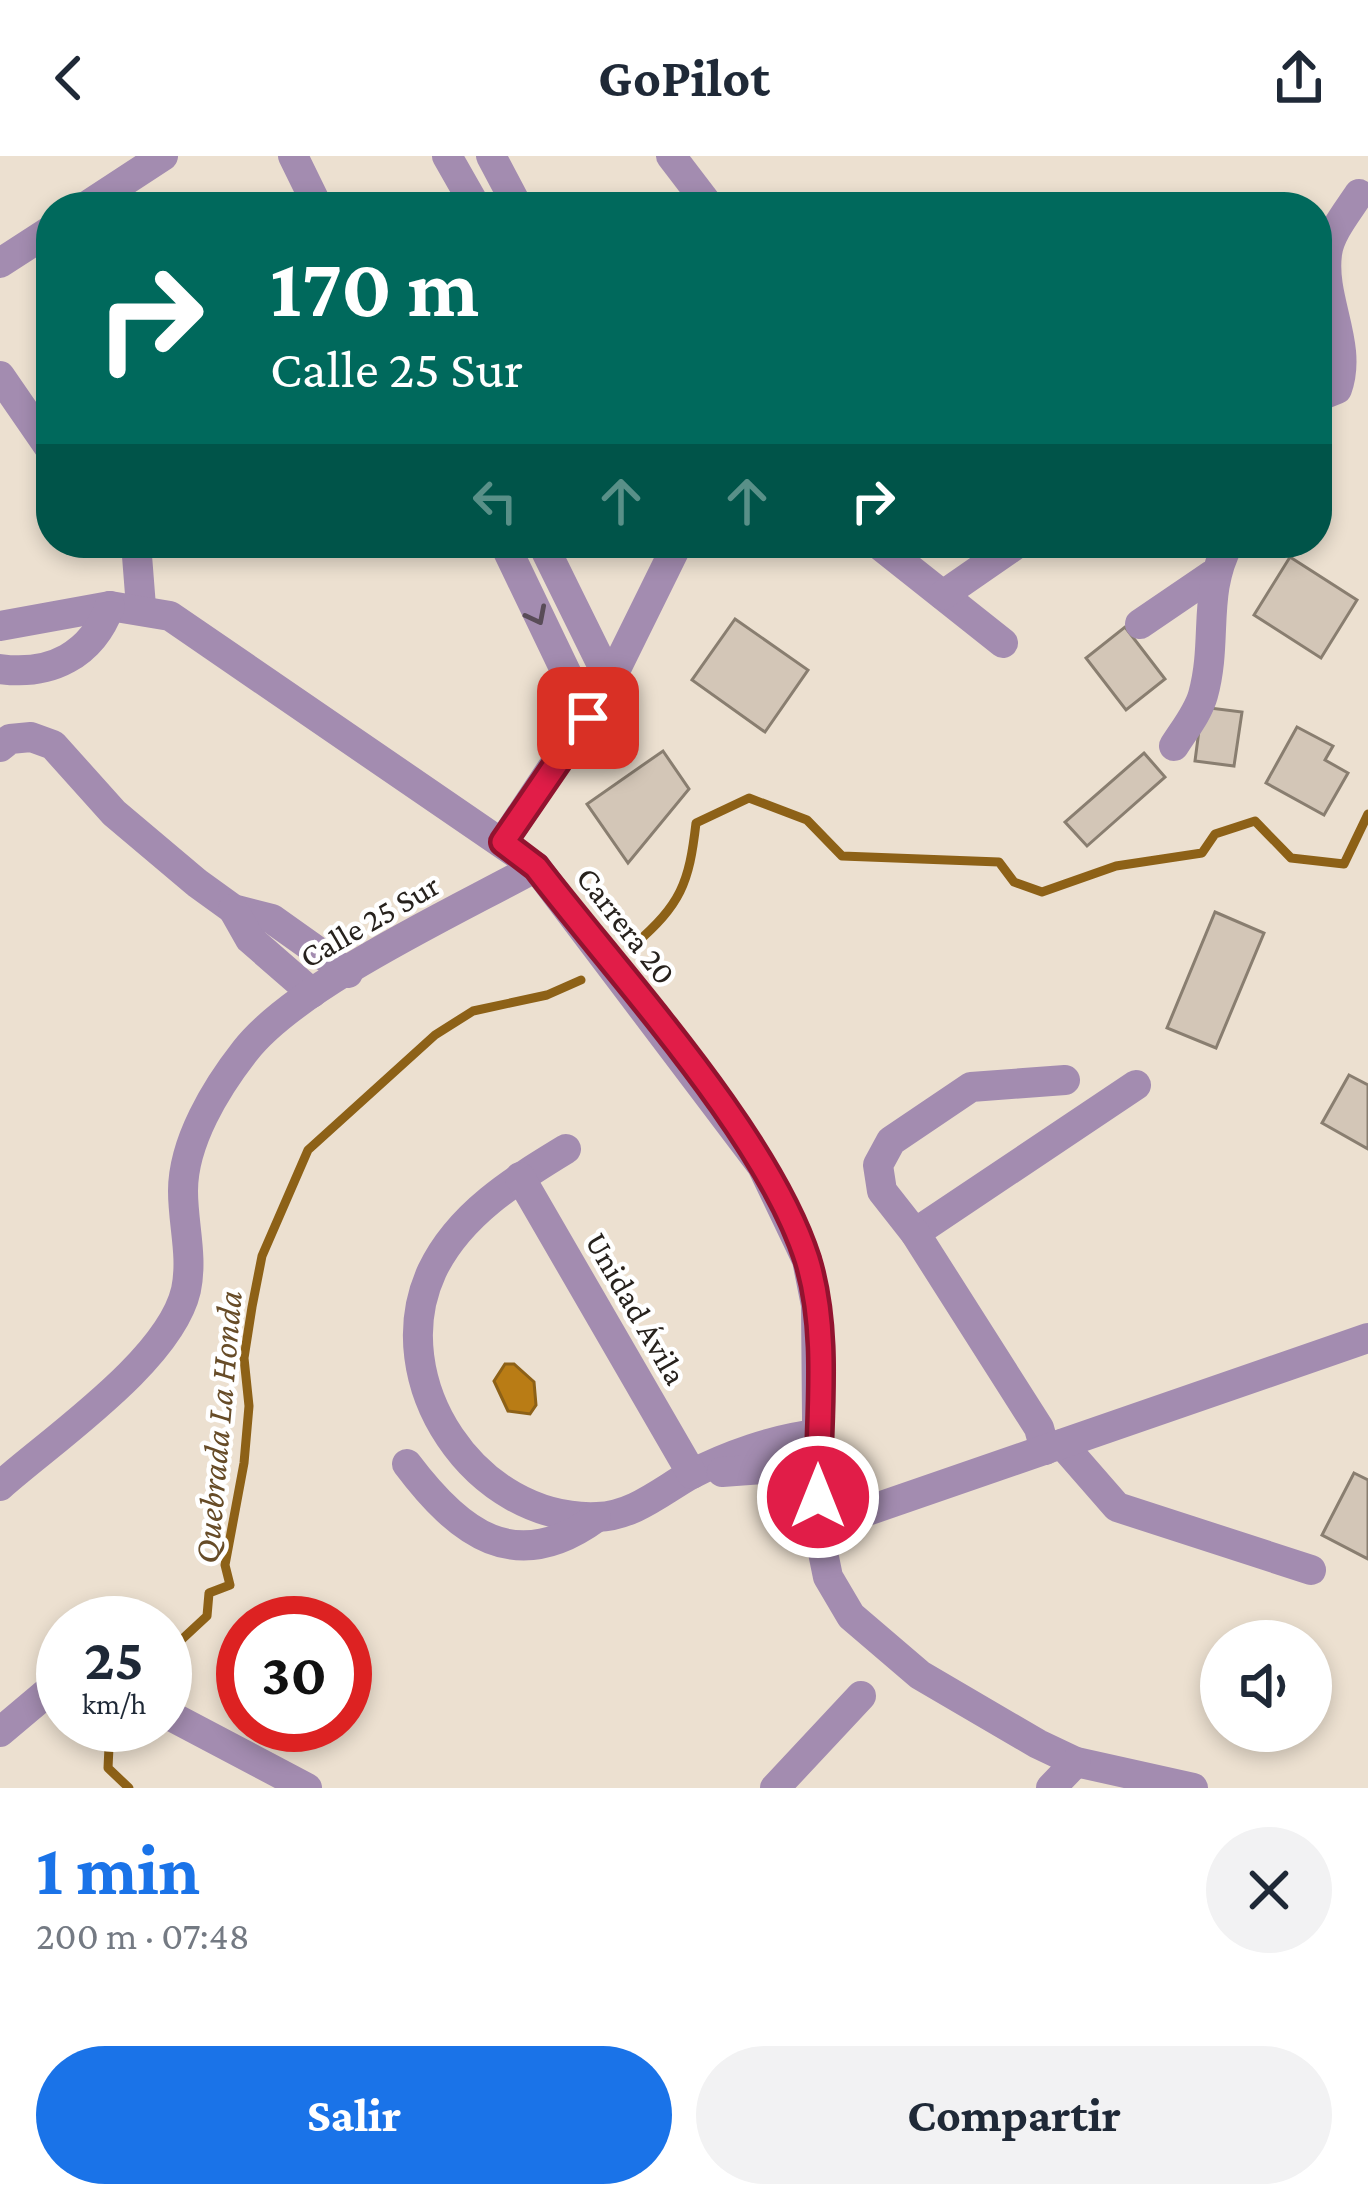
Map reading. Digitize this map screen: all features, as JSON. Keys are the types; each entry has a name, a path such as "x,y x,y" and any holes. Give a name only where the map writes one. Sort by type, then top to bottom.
{"street":[{"path":"108,192 163,156"},
{"path":"292,156 310,192"},
{"path":"447,156 467,192"},
{"path":"491,156 510,192"},
{"path":"671,156 699,192"},
{"path":"1332,240 1359,194"},
{"path":"0,263 36,240"},
{"path":"1332,312 1344,370 1332,391"},
{"path":"0,376 36,428"},
{"path":"0,669 46,670 92,641 125,606 133,558"},
{"path":"511,558 588,718"},
{"path":"549,558 610,681"},
{"path":"503,842 610,681 671,558"},
{"path":"896,558 1003,644"},
{"path":"943,595 996,558"},
{"path":"1174,746 1202,699 1211,649 1212,575 1220,558"},
{"path":"1140,624 1212,575"},
{"path":"0,626 125,606"},
{"name":"Carrera 20","path":"125,606 199,632 536,867 762,1166 791,1220 816,1305 818,1528 829,1577 851,1616 880,1644 1004,1726 1076,1762 1193,1788"},
{"path":"0,747 10,739 31,737 53,745 114,813 232,909 250,939 312,993"},
{"name":"Calle 25 Sur","path":"0,1486 164,1339 185,1293 190,1248 183,1189 188,1162 217,1091 246,1048 271,1022 312,993 536,867"},
{"path":"232,909 272,919 348,973"},
{"path":"1065,1080 971,1088 892,1142 878,1165 882,1191 915,1233 1053,1447 1118,1507 1311,1570"},
{"path":"915,1233 1136,1085"},
{"path":"566,1149 476,1211 431,1273 420,1313 418,1350 425,1388 453,1443 494,1483 539,1507 596,1518"},
{"name":"Unidad Ávila","path":"520,1177 692,1474"},
{"path":"818,1528 1368,1338"},
{"path":"407,1464 458,1524 482,1537 543,1544 574,1534 596,1518 643,1504 692,1474 790,1436 818,1449"},
{"path":"776,1788 862,1696"},
{"path":"0,1732 36,1702"},
{"path":"192,1727 307,1788"},
{"path":"1051,1788 1076,1762"}],"shaded area":[{"path":"505,1364 514,1364 534,1382 536,1405 530,1414 508,1411 494,1381"}],"building":[{"path":"1289,558 1357,600 1321,658 1254,615"},
{"path":"735,619 808,670 765,732 692,680"},
{"path":"1125,627 1165,679 1126,710 1086,658"},
{"path":"1202,707 1242,712 1234,766 1195,761"},
{"path":"1297,727 1333,746 1325,760 1348,773 1324,815 1266,783"},
{"path":"663,751 689,789 628,863 587,804"},
{"path":"1144,753 1165,777 1087,846 1065,822"},
{"path":"1215,912 1264,933 1216,1048 1167,1028"},
{"path":"1349,1075 1368,1085 1368,1149 1322,1123"},
{"path":"1354,1473 1368,1480 1368,1559 1322,1535"}],"waterway":[{"name":"Quebrada La Honda","path":"634,945 680,892 696,823 749,798 807,820 842,856 999,862 1014,882 1042,892 1116,866 1202,853 1215,834 1255,821 1291,858 1344,864 1368,814"},
{"name":"Quebrada La Honda","path":"192,1630 207,1616 209,1593 230,1585 225,1565 244,1463 249,1406 244,1358 252,1307 262,1256 308,1150 435,1035 473,1011 547,995 581,980"},
{"name":"Quebrada La Honda","path":"109,1752 108,1768 129,1788"}],"route":[{"path":"588,718 503,842 536,867 703,1084 762,1166 791,1220 807,1260 816,1305 818,1497"}]}
